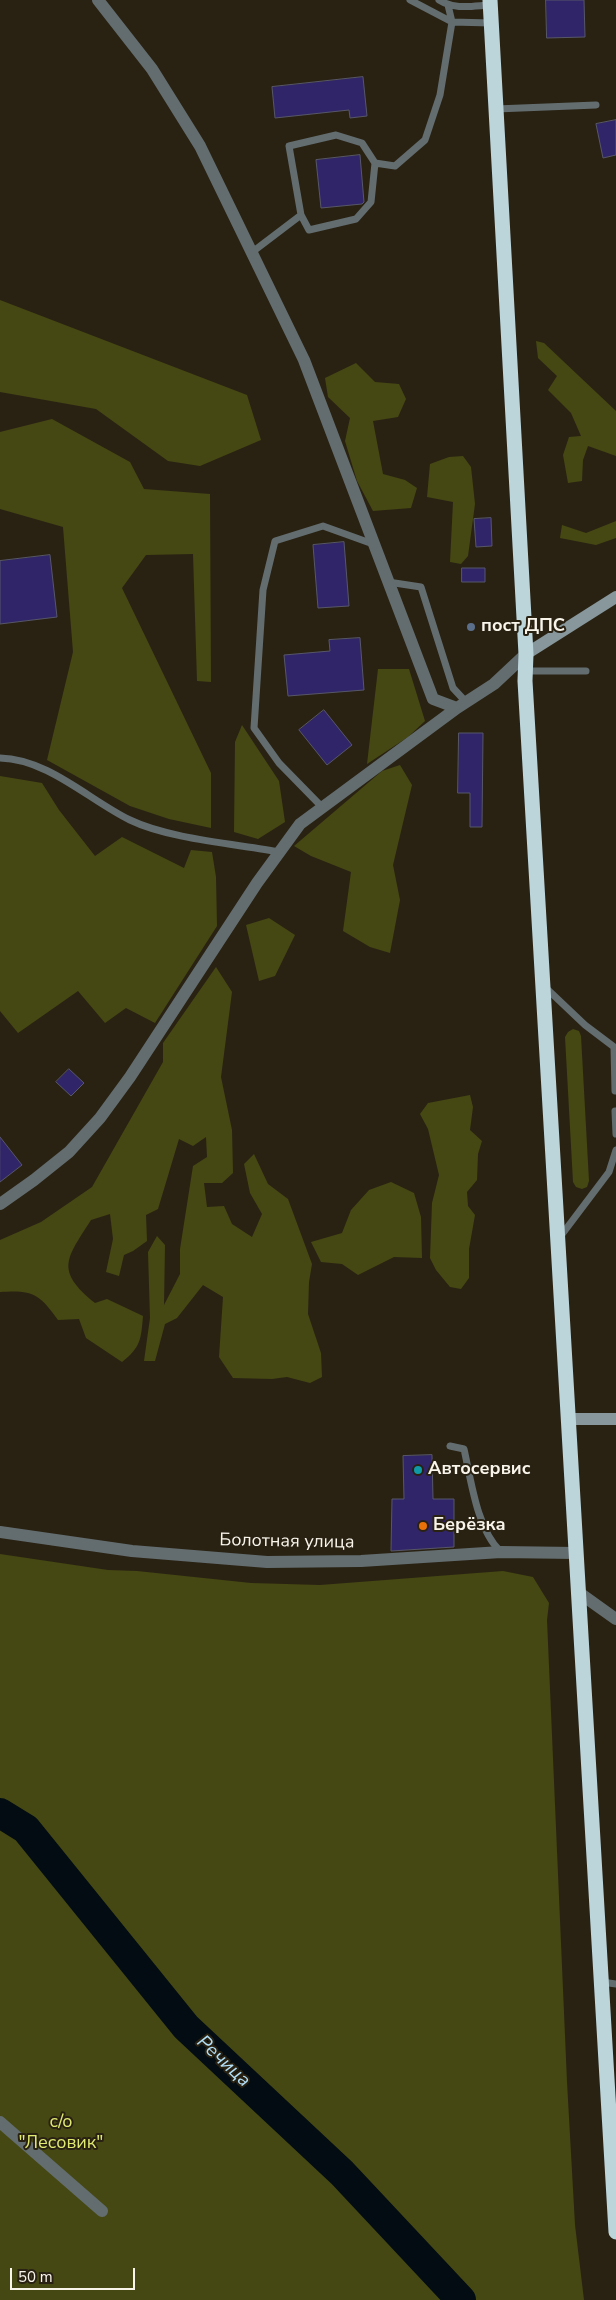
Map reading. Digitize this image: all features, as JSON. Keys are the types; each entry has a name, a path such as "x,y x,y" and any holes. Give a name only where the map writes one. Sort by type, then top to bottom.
{"highway":[{"path":"490,2 526,654 524,671 616,2232"}],"main road":[{"path":"526,654 616,597"},
{"path":"567,1420 616,1419"}],"street":[{"path":"98,0 152,69 200,146 304,360 433,699 462,705"},
{"path":"0,1204 69,1152 100,1118 130,1077 257,883 300,824 462,705 494,684 526,654"},
{"name":"Болотная улица","path":"0,1532 132,1551 267,1562 361,1561 501,1552 575,1553"},
{"path":"578,1592 616,1619"},
{"path":"0,2122 102,2211"}],"lane":[{"path":"410,0 452,22 491,22"},
{"path":"439,0 460,8 490,2"},
{"path":"375,163 395,166 425,140 440,96 452,22 448,5"},
{"path":"496,109 596,105"},
{"path":"336,135 362,143 375,163 371,202 356,219 309,230 301,215 289,146 336,135"},
{"path":"251,253 301,215"},
{"path":"322,807 279,763 254,728 263,590 275,541 323,526 374,544"},
{"path":"388,582 421,587 453,688 462,705"},
{"path":"524,671 586,671"},
{"path":"0,758 10,758 44,769 132,821 174,834 280,852"},
{"path":"542,985 584,1025 614,1047 615,1091"},
{"path":"616,1111 616,1134"},
{"path":"558,1240 572,1218 609,1172 616,1150"},
{"path":"450,1446 464,1450 475,1502 492,1544 501,1552"},
{"path":"600,1982 616,1984"}],"green space":[{"path":"0,300 247,395 261,440 200,466 168,461 96,409 0,392"},
{"path":"536,341 544,343 616,411 616,456 588,446 583,460 582,481 568,483 563,455 569,437 581,436 571,413 548,390 557,376 538,358"},
{"path":"356,363 375,382 399,384 406,399 398,417 373,421 383,474 405,480 417,488 411,508 373,511 357,481 345,441 350,418 328,397 325,378"},
{"path":"52,419 130,462 144,489 210,494 211,682 197,681 193,554 146,555 122,588 211,773 211,828 169,819 130,806 47,760 73,652 63,527 0,509 0,432"},
{"path":"463,456 471,467 475,504 468,556 461,564 450,562 453,502 427,497 430,464 449,457"},
{"path":"616,521 616,538 596,545 560,538 562,525 586,533"},
{"path":"378,669 409,669 425,721 408,737 367,764"},
{"path":"242,725 279,781 285,822 258,839 234,832 235,742"},
{"path":"400,765 412,785 393,865 400,900 390,953 370,947 343,931 351,872 311,856 294,846 382,771"},
{"path":"0,776 42,783 59,810 95,856 122,837 184,868 191,850 212,852 216,877 217,926 155,1023 126,1008 105,1023 78,991 18,1033 0,1011"},
{"path":"269,918 295,935 275,976 259,981 246,925"},
{"path":"216,967 232,992 221,1077 232,1130 233,1173 222,1183 204,1183 207,1207 224,1206 232,1224 252,1237 262,1214 250,1193 244,1164 254,1154 268,1184 288,1199 312,1264 309,1282 308,1314 321,1353 322,1377 310,1383 287,1377 272,1379 233,1378 219,1357 223,1297 203,1285 177,1318 165,1324 155,1361 144,1361 150,1318 148,1252 157,1236 165,1245 164,1305 180,1274 180,1249 193,1166 207,1157 206,1137 193,1146 179,1139 158,1209 146,1215 147,1241 124,1255 119,1276 106,1272 113,1239 110,1214 91,1220 71,1254 69,1272 82,1292 95,1303 107,1299 143,1316 139,1342 133,1352 122,1362 86,1338 79,1319 58,1320 45,1304 34,1295 20,1292 0,1292 0,1240 41,1222 92,1187 163,1062 163,1043"},
{"path":"573,1029 579,1031 581,1036 589,1181 587,1187 582,1189 576,1187 573,1182 565,1037"},
{"path":"470,1095 473,1107 470,1130 482,1141 478,1154 477,1180 467,1192 468,1206 475,1215 469,1249 469,1278 461,1289 450,1287 436,1270 430,1258 432,1203 439,1175 428,1129 420,1114 428,1103"},
{"path":"391,1182 414,1193 421,1217 422,1258 394,1257 358,1275 342,1264 321,1262 311,1242 342,1233 351,1210 369,1190"},
{"name":"с/о \"Лесовик\"","path":"0,1554 108,1570 137,1571 251,1583 320,1585 503,1571 533,1577 549,1603 547,1620 567,2082 575,2225 584,2300 0,2300"}],"building":[{"path":"546,0 584,0 585,37 547,38"},
{"path":"363,77 367,116 350,118 349,110 275,118 272,87"},
{"path":"616,120 616,155 603,158 596,124"},
{"path":"360,155 364,202 362,204 321,208 316,160"},
{"path":"491,518 492,546 476,547 474,519"},
{"path":"344,542 349,606 318,608 313,545"},
{"path":"50,555 57,617 0,624 0,561"},
{"path":"462,568 485,568 485,582 462,582"},
{"path":"360,638 364,690 288,696 284,655 330,651 329,640"},
{"path":"324,710 352,745 327,765 299,730"},
{"path":"459,733 483,733 482,827 470,827 470,793 458,793"},
{"path":"69,1069 84,1083 71,1096 56,1082"},
{"path":"0,1137 22,1165 0,1182"},
{"name":"Берёзка","path":"432,1455 433,1499 454,1499 454,1547 391,1551 392,1499 404,1499 403,1456"}],"waterway":[{"name":"Речица","path":"0,1813 26,1829 186,2027 342,2173 461,2300"}],"place":[{"name":"пост ДПС","path":"471,627"},
{"name":"Автосервис","path":"418,1470"},
{"name":"Берёзка","path":"423,1526"}]}
